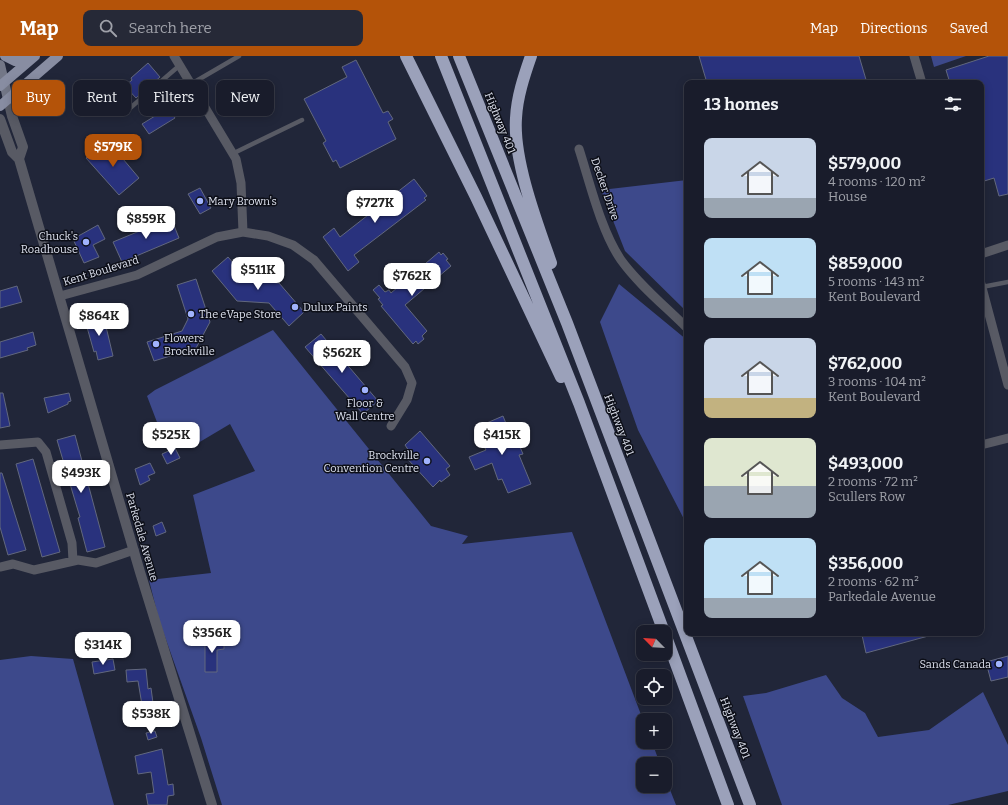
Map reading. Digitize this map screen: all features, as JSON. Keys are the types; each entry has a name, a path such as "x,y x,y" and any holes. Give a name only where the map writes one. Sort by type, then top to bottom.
{"highway":[{"path":"406,56 476,197 560,375 580,403"},
{"path":"441,56 580,403 662,625"},
{"name":"Highway 401","path":"459,56 567,324 684,632"},
{"path":"531,56 521,88 516,117 516,136 519,157 538,225 565,303 567,324"},
{"name":"Highway 401","path":"686,636 750,805"},
{"path":"672,652 728,805"}],"main road":[{"path":"5,56 15,61 32,58"},
{"path":"4,102 58,56"},
{"path":"2,84 32,58"},
{"name":"Parkedale Avenue","path":"0,65 4,102"}],"street":[{"path":"174,56 189,80"},
{"path":"914,56 921,80"},
{"name":"Parkedale Avenue","path":"4,102 12,116 23,147 19,159"},
{"path":"208,113 236,159 241,183 243,232"},
{"name":"Parkedale Avenue","path":"0,119 12,152 19,159 134,550 212,805"},
{"name":"Decker Drive","path":"579,149 602,220 621,260 651,293 684,325"},
{"name":"Kent Boulevard","path":"60,296 137,275 217,238 243,232 268,236 293,245 314,260 405,367 412,383 407,400 391,426"},
{"path":"984,253 1008,245"},
{"path":"984,297 1008,385"},
{"path":"984,444 1008,438"},
{"path":"0,445 38,442 46,452 72,544 73,561"},
{"path":"0,567 13,564 34,570 78,560 96,563 134,550"}],"lane":[{"path":"198,80 239,56"},
{"path":"131,107 180,65"},
{"path":"232,154 302,120"},
{"path":"984,286 1008,282"}],"shaded area":[{"path":"931,56 966,56 934,67"},
{"path":"684,180 684,309 625,251 601,190"},
{"path":"619,284 684,338 684,519 638,430 600,322"},
{"path":"273,330 431,526 468,536 462,544 572,532 636,701 636,705 640,713 636,713 636,749 655,749 657,757 636,757 636,793 671,793 676,805 222,805 201,738 159,620 149,580 211,573 193,495 255,471 230,424 193,446 160,430 147,396 155,390"},
{"path":"31,656 73,659 114,805 0,805 0,660"},
{"path":"826,675 842,698 865,713 878,737 929,730 983,692 1008,745 1008,791 948,805 782,805 743,696 766,693"}],"building":[{"path":"699,56 859,56 866,80 706,80"},
{"path":"989,56 1008,56 1008,194 999,196 994,178 984,181 984,80 949,80 946,70"},
{"path":"356,60 383,113 388,111 393,119 388,122 396,139 340,168 336,160 333,162 323,143 326,141 304,99 347,77 342,67"},
{"path":"148,63 160,77 157,80 139,80 139,95 136,98 131,93 131,78"},
{"path":"155,116 174,116 175,118 149,134 142,124"},
{"path":"107,140 139,178 119,195 86,158"},
{"path":"414,179 427,196 424,198 426,200 354,255 359,262 348,271 323,237 334,228 340,237"},
{"name":"Mary Brown's","path":"200,188 211,208 200,214 188,194"},
{"path":"171,218 179,238 122,262 113,242"},
{"name":"Chuck's Roadhouse","path":"98,225 105,239 93,245 99,257 84,263 73,239"},
{"path":"439,252 441,255 443,253 451,266 405,305 427,331 422,336 424,339 418,344 416,341 413,344 381,306 383,305 378,299 380,298 373,290 379,285 385,292 389,290 391,293"},
{"path":"228,257 248,280 279,283 304,312 289,326 269,303 237,301 212,271"},
{"path":"196,279 210,322 196,348 154,361 147,342 182,331 188,319 177,285"},
{"path":"17,286 22,302 0,308 0,291"},
{"path":"103,314 113,356 98,360 96,351 94,352 85,320"},
{"path":"33,332 36,345 27,348 28,350 0,358 0,342"},
{"path":"321,334 378,401 363,414 305,347"},
{"path":"0,393 3,393 10,426 0,428"},
{"path":"69,393 71,401 68,402 68,404 48,413 44,398"},
{"path":"503,416 513,441 517,440 523,454 519,455 531,484 508,493 502,479 498,480 492,463 475,470 469,457 486,450 484,446 487,445 483,436 486,435 482,425"},
{"name":"Brockville Convention Centre","path":"420,431 450,466 446,469 450,475 441,482 440,480 433,487 404,455 409,451 405,445"},
{"path":"75,435 105,547 87,552 78,518 80,517 57,440"},
{"path":"175,448 180,458 167,464 162,454"},
{"path":"33,459 60,552 42,557 16,464"},
{"path":"150,463 155,473 148,476 150,480 140,485 135,469"},
{"path":"0,473 2,473 26,550 8,555 0,527"},
{"path":"162,522 166,532 156,536 153,526"},
{"path":"862,636 928,636 866,653"},
{"path":"205,638 216,638 217,641 224,640 224,649 217,650 217,672 205,672"},
{"path":"1008,656 1008,677 991,681 986,662"},
{"path":"113,659 115,670 94,674 92,662"},
{"path":"146,669 148,689 151,688 152,703 158,725 149,728 142,705 138,681 127,682 126,670"},
{"path":"155,731 157,737 148,740 146,733"},
{"path":"162,749 168,785 173,784 174,795 168,796 167,805 148,805 146,794 154,793 151,772 138,774 135,756"}],"place":[{"name":"Mary Brown's","path":"200,201"},
{"name":"Chuck's Roadhouse","path":"86,242"},
{"name":"Dulux Paints","path":"295,307"},
{"name":"The eVape Store","path":"191,314"},
{"name":"Flowers Brockville","path":"156,344"},
{"name":"Floor & Wall Centre","path":"365,390"},
{"name":"Brockville Convention Centre","path":"427,461"},
{"name":"Sands Canada","path":"999,664"}]}
